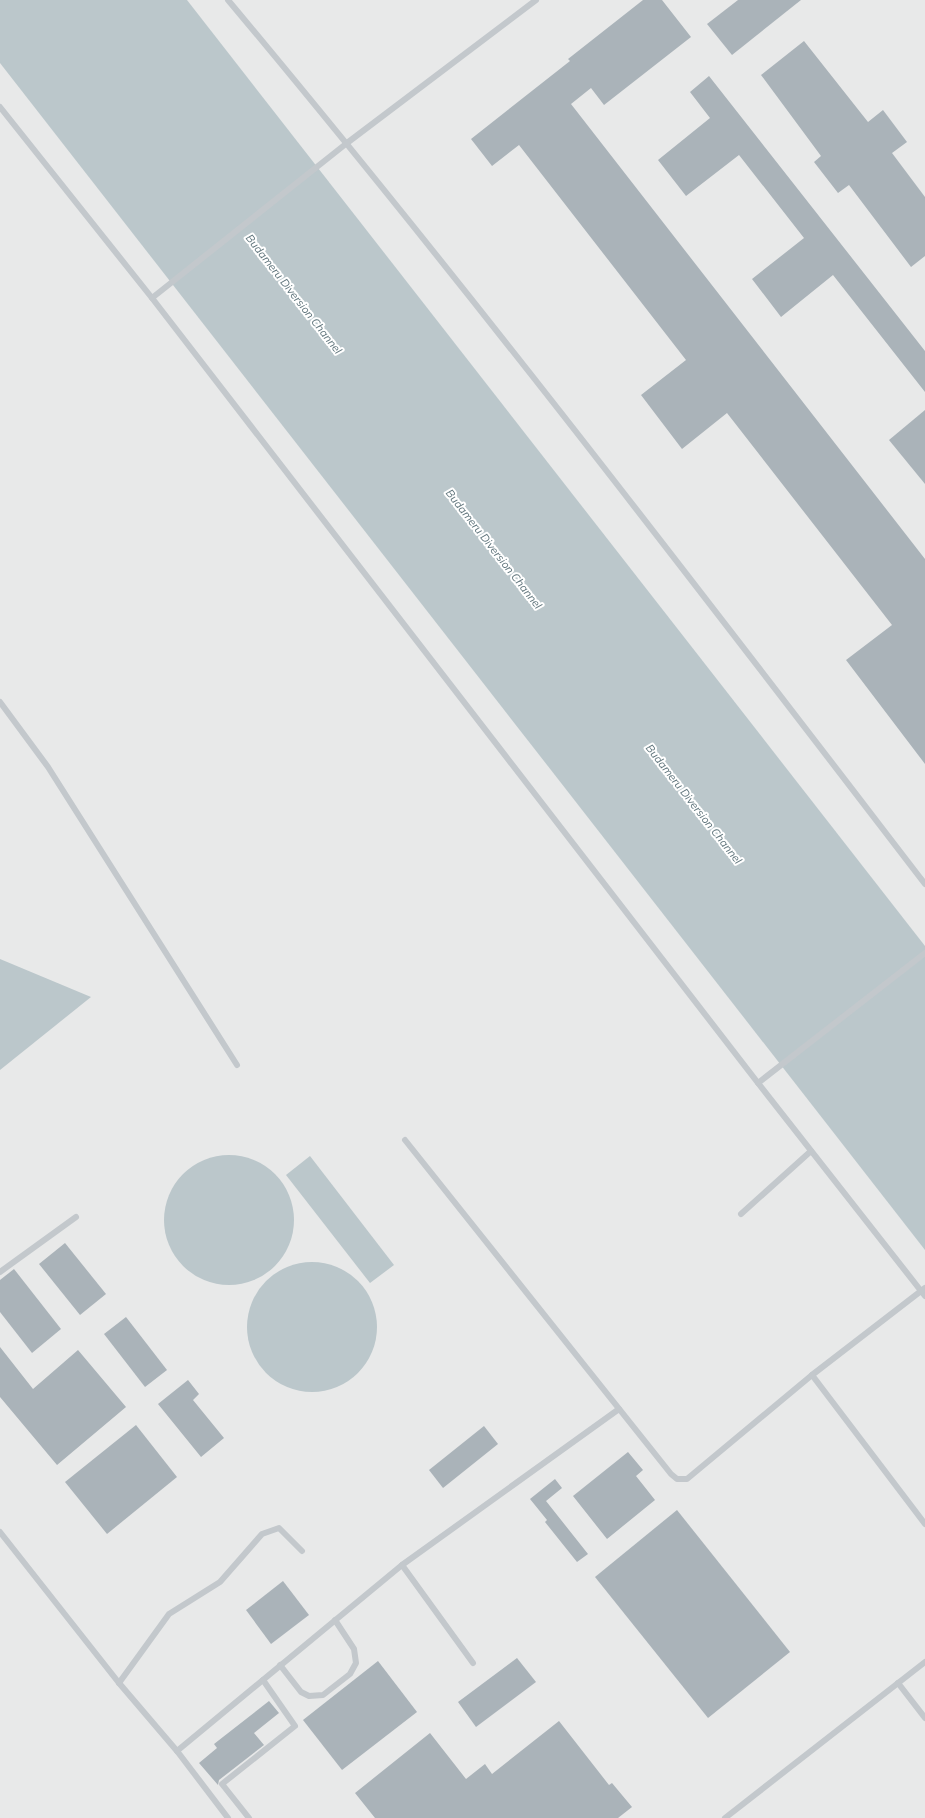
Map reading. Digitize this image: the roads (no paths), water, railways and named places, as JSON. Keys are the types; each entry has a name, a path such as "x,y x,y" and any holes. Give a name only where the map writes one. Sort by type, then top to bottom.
{"lane":[{"path":"228,0 347,143 649,525 925,884"},
{"path":"152,298 347,143 536,0"},
{"path":"0,107 152,298 758,1083 924,1292 812,1375 687,1479 677,1479 670,1474 405,1140"},
{"path":"0,702 48,767 237,1065"},
{"path":"758,1083 925,953"},
{"path":"740,1214 811,1151"},
{"path":"0,1272 76,1217"},
{"path":"812,1375 925,1524"},
{"path":"177,1751 402,1565 619,1408"},
{"path":"119,1683 169,1614 220,1582 262,1534 279,1528 302,1551"},
{"path":"0,1532 119,1683 177,1751 228,1818"},
{"path":"402,1565 473,1663"},
{"path":"280,1666 301,1692 309,1696 323,1695 350,1674 356,1663 354,1650 335,1620"},
{"path":"725,1818 925,1662"},
{"path":"249,1818 222,1784 295,1726 263,1680"},
{"path":"898,1683 925,1718"}],"water":[{"name":"Budameru Diversion Channel","path":"0,0 187,0 925,946 925,1250 0,63"},
{"path":"0,959 91,997 0,1070"},
{"path":"229,1155 254,1160 275,1174 289,1195 294,1220 289,1245 275,1266 254,1280 229,1285 204,1280 183,1266 169,1245 164,1220 169,1195 183,1174 204,1160"},
{"path":"310,1156 394,1265 370,1283 286,1175"},
{"path":"312,1262 337,1267 358,1281 372,1302 377,1327 372,1352 358,1373 337,1387 312,1392 287,1387 266,1373 252,1352 247,1327 252,1302 266,1281 287,1267"}]}
